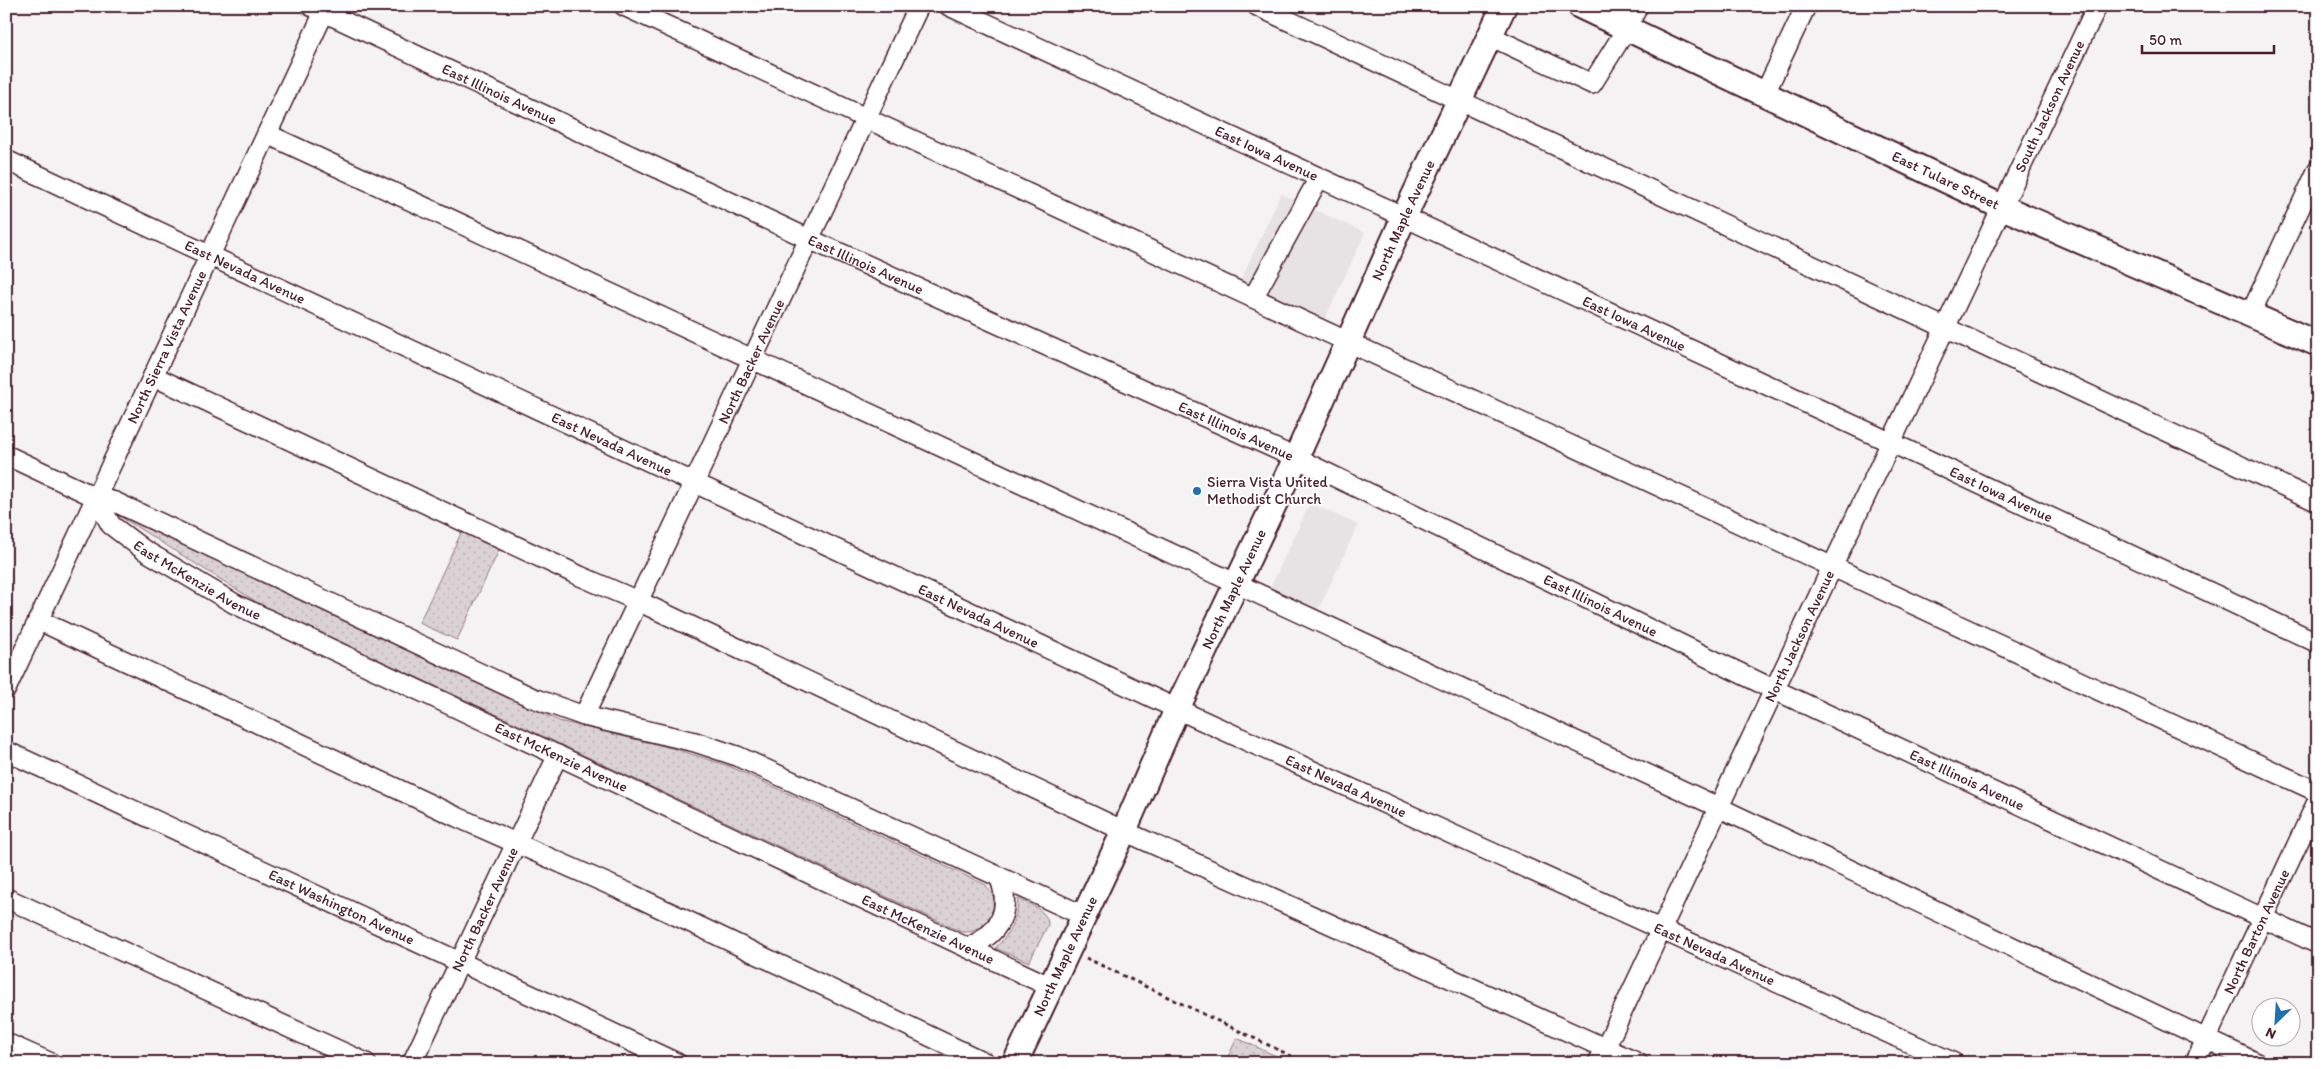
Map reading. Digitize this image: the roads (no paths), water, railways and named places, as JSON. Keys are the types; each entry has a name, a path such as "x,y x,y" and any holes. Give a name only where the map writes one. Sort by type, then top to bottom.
{"main road":[{"name":"North Maple Avenue","path":"1015,1063 1124,831 1177,709 1296,458 1404,217 1504,6"},
{"name":"East Tulare Street","path":"1580,6 2002,207 2318,344"}],"street":[{"path":"624,6 2318,792"},
{"name":"North Backer Avenue","path":"584,716 919,6"},
{"name":"East Iowa Avenue","path":"949,6 1892,443 2318,643"},
{"path":"1256,6 2318,502"},
{"path":"1490,36 1592,84 1627,28 1638,6"},
{"path":"1765,93 1806,6"},
{"name":"South Jackson Avenue","path":"2002,207 2097,6"},
{"name":"North Sierra Vista Avenue","path":"6,689 267,134 321,8"},
{"name":"East Illinois Avenue","path":"321,8 809,239 1296,458 1773,690 2318,944"},
{"path":"267,134 1718,806 2257,1063"},
{"name":"East Nevada Avenue","path":"6,160 695,481 1177,709 1954,1063"},
{"path":"2250,314 2318,169"},
{"path":"1253,298 1319,178"},
{"name":"North Jackson Avenue","path":"1601,1055 2002,207"},
{"path":"153,376 571,572 638,601 1601,1055 1638,1063"},
{"path":"6,455 95,497 115,502 533,698 584,716 695,742 737,756 1000,879 1084,916"},
{"name":"East McKenzie Avenue","path":"95,497 111,525 144,550 235,604 1051,987"},
{"path":"38,620 516,844 633,895 986,1063"},
{"name":"East Washington Avenue","path":"6,751 460,960 677,1063"},
{"name":"North Backer Avenue","path":"412,1063 558,755"},
{"name":"North Barton Avenue","path":"2195,1063 2318,800"},
{"path":"969,947 984,940 996,930 1004,909 1005,892 1000,879"},
{"path":"6,898 366,1063"},
{"path":"6,1043 50,1063"}],"place":[{"name":"Sierra Vista United Methodist Church","path":"1197,491"}]}
